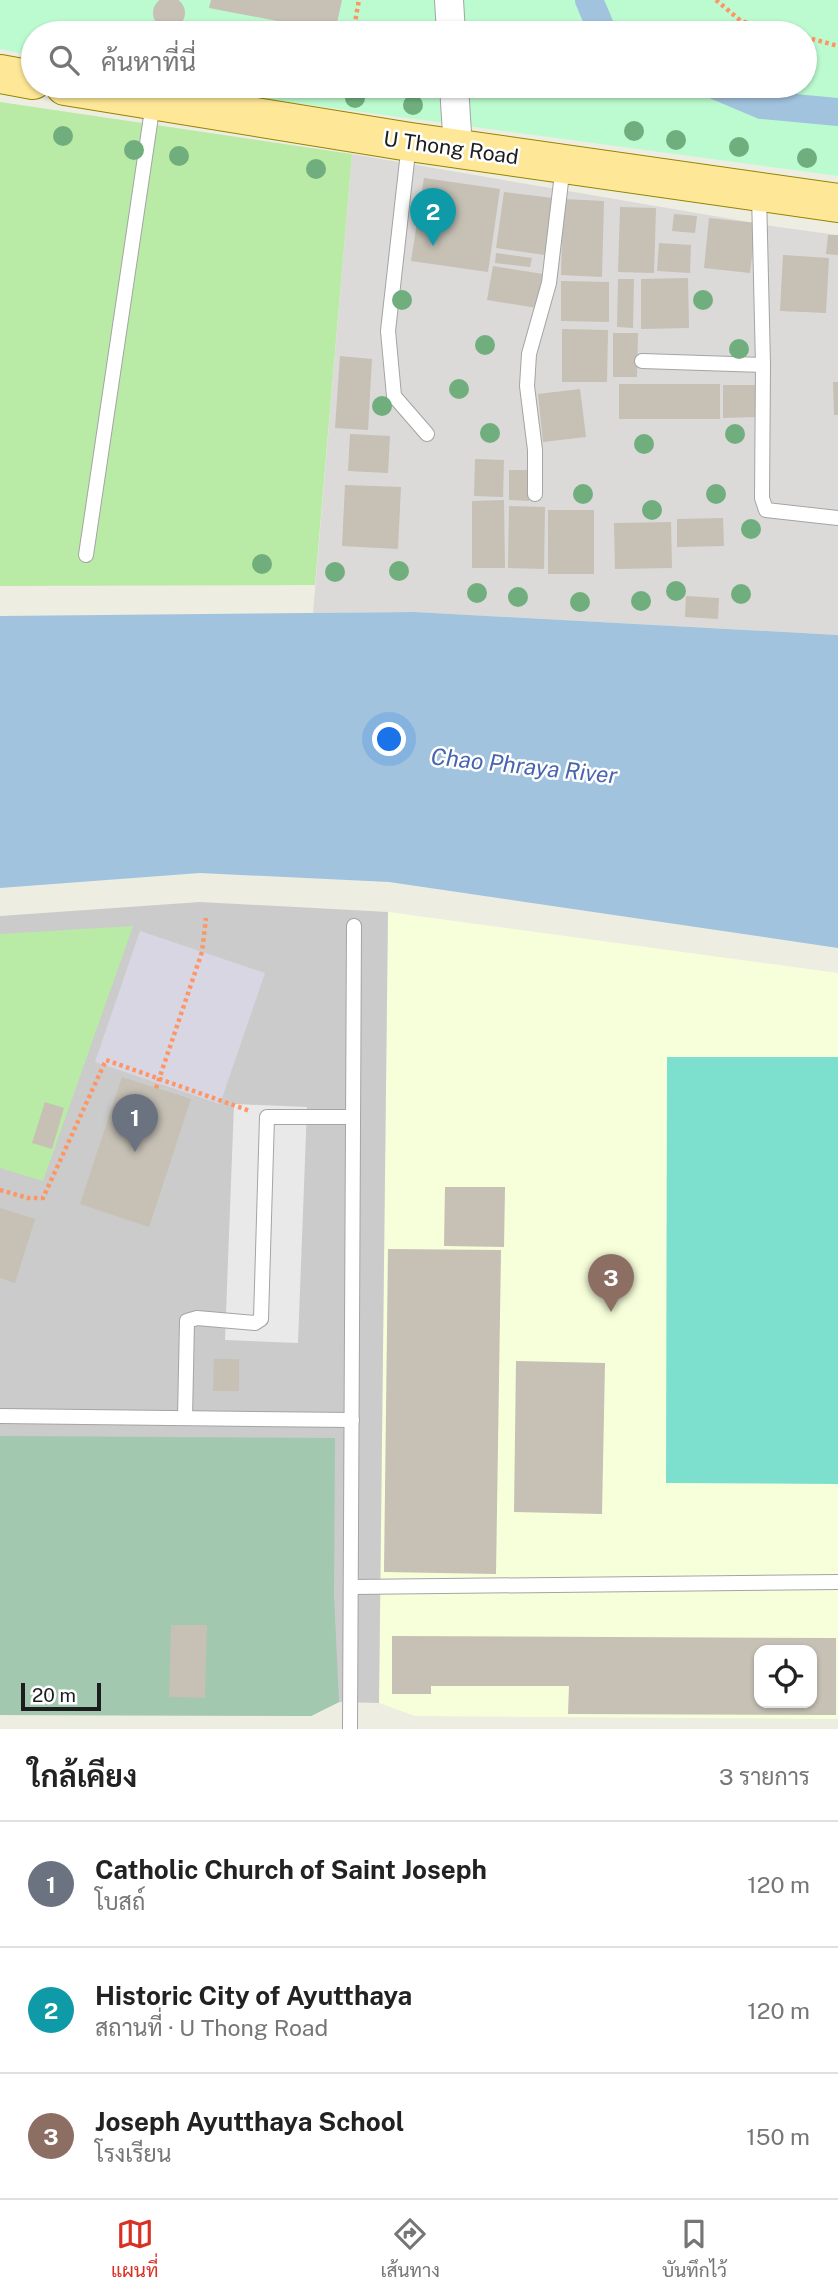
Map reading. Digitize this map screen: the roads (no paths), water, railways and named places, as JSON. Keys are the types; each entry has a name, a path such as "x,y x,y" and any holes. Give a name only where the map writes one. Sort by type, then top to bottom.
{"main road":[{"path":"0,74 21,78"},
{"name":"U Thong Road","path":"132,98 410,142 838,202"}],"street":[{"path":"449,0 450,21"},
{"path":"455,98 458,149"}],"lane":[{"path":"86,555 154,102"},
{"path":"410,142 388,331 394,396 428,434"},
{"path":"535,494 535,450 527,386 529,354 549,283 563,164"},
{"path":"759,191 763,365 761,486 766,510 838,518"},
{"path":"642,361 763,365"},
{"path":"350,1729 354,926"},
{"path":"185,1418 187,1321 197,1318 255,1323 261,1319 267,1117 353,1117"},
{"path":"0,1416 352,1420"},
{"path":"351,1587 838,1582"}],"water":[{"name":"Chao Phraya River","path":"415,612 838,635 838,948 389,882 200,873 0,888 0,616"}],"waterway":[{"path":"589,0 598,21"},
{"path":"745,98 762,105 838,112"}],"place":[{"name":"Historic City of Ayutthaya","path":"433,246"},
{"name":"Catholic Church of Saint Joseph","path":"135,1152"},
{"name":"Joseph Ayutthaya School","path":"611,1312"}]}
